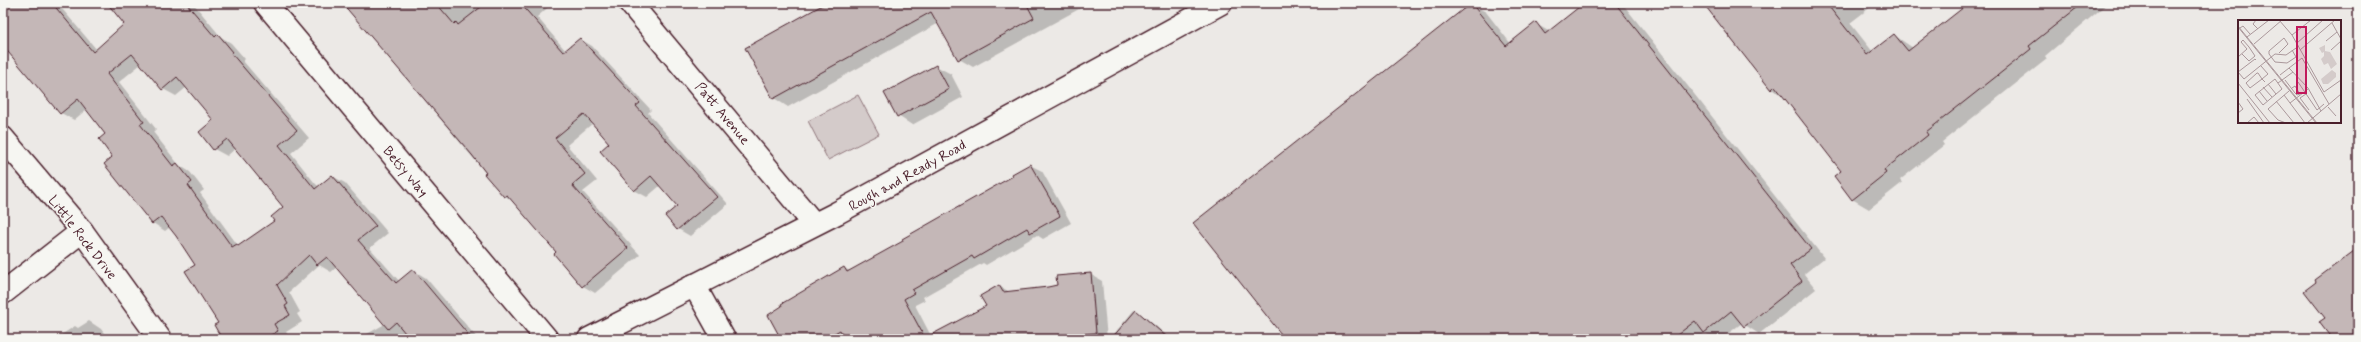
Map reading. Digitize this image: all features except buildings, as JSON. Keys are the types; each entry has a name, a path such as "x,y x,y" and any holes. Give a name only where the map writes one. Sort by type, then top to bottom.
{"street":[{"name":"Betsy Way","path":"265,3 547,339"},
{"name":"Patt Avenue","path":"630,3 814,224"},
{"name":"Rough and Ready Road","path":"589,339 814,224 1221,3"},
{"name":"Little Rock Drive","path":"3,138 82,231 160,339"},
{"path":"3,293 82,231"},
{"path":"694,285 724,339"}],"shaded area":[{"path":"858,95 879,134 828,160 808,121"}]}
